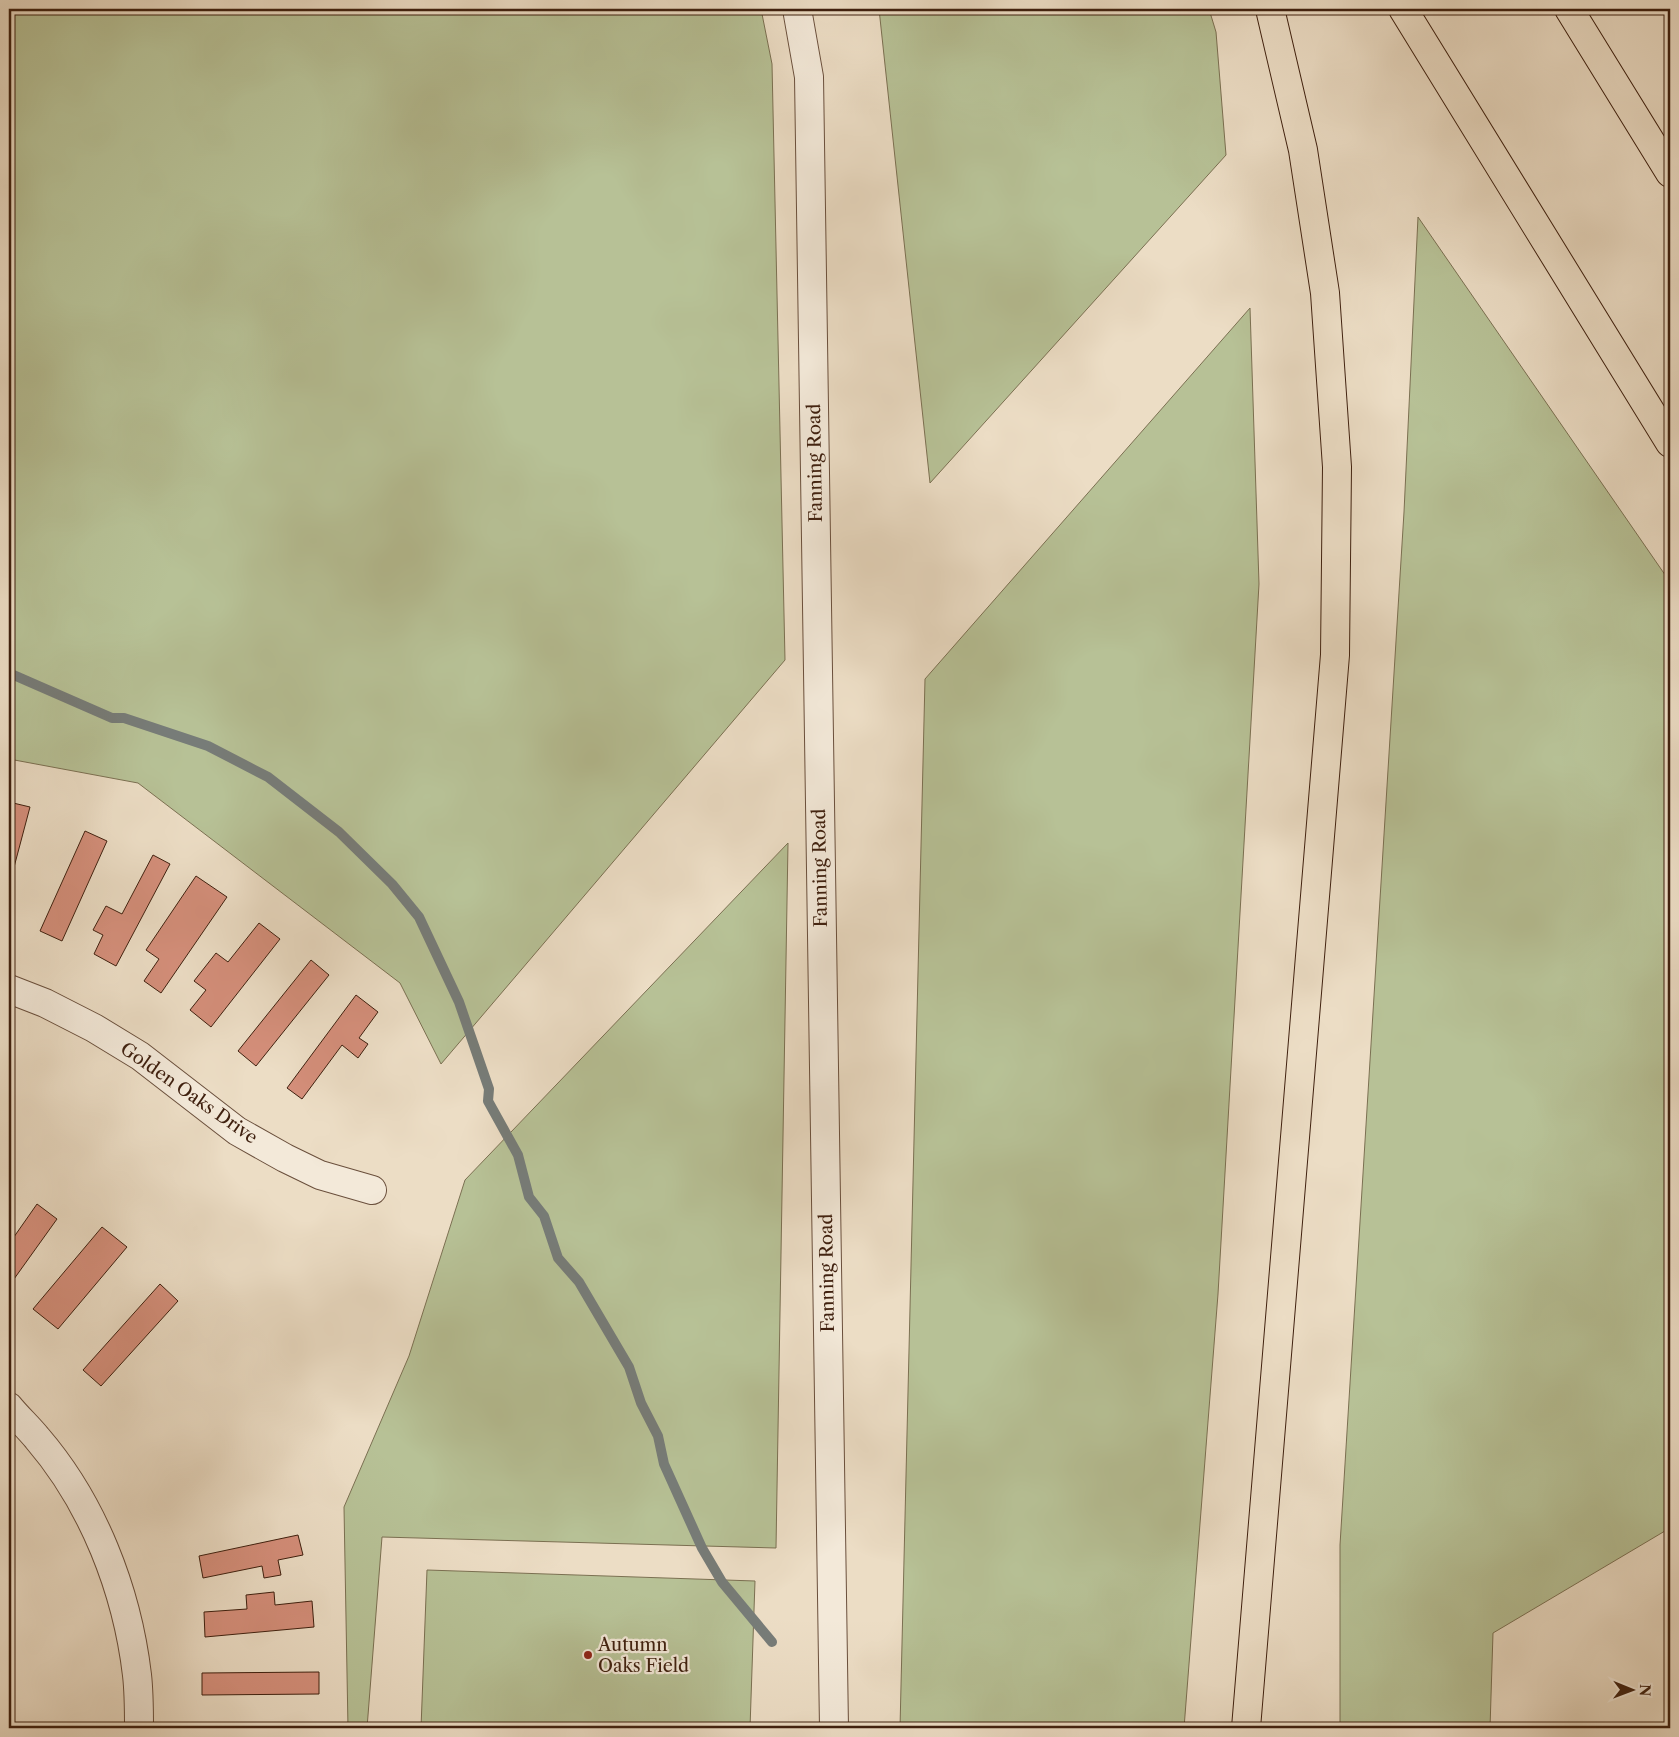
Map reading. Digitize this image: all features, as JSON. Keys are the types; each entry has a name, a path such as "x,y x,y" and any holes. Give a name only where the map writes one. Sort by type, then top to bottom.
{"highway":[{"path":"1246,1728 1335,655 1337,467 1325,293 1303,150 1270,9"},
{"path":"1403,9 1670,443"},
{"path":"1569,9 1670,173"}],"street":[{"name":"Fanning Road","path":"797,9 809,77 834,1728"},
{"name":"Golden Oaks Drive","path":"9,989 45,1003 94,1028 140,1056 237,1131 285,1158 320,1175 372,1190"},
{"path":"9,1407 38,1439 68,1480 94,1526 114,1574 128,1621 137,1675 139,1728"}],"green space":[{"path":"9,9 761,9 772,64 785,660 441,1064 400,983 138,783 9,759"},
{"path":"879,9 1209,9 1216,32 1226,155 930,483"},
{"path":"1418,217 1670,582 1670,1528 1493,1633 1490,1728 1340,1728 1340,1545 1404,512"},
{"path":"1250,308 1259,584 1218,1294 1184,1728 900,1728 925,679"},
{"path":"788,843 776,1548 382,1537 367,1728 348,1728 344,1507 409,1356 465,1180"},
{"name":"Autumn Oaks Field","path":"427,1570 755,1581 750,1728 421,1728"}],"building":[{"path":"9,802 30,807 9,886"},
{"path":"85,831 107,841 62,941 40,931"},
{"path":"153,855 170,864 116,966 94,954 103,935 93,930 106,906 122,914"},
{"path":"196,876 227,897 161,993 144,981 159,959 146,950"},
{"path":"259,923 280,939 211,1027 190,1010 206,990 194,981 216,953 228,962"},
{"path":"311,960 329,975 256,1066 238,1051"},
{"path":"356,995 378,1012 359,1038 368,1044 358,1058 342,1045 302,1099 287,1088"},
{"path":"37,1204 57,1219 9,1286 9,1244"},
{"path":"102,1227 127,1247 58,1329 33,1309"},
{"path":"160,1284 178,1301 101,1386 83,1370"},
{"path":"298,1535 303,1555 278,1560 281,1575 264,1578 262,1566 203,1578 199,1556"},
{"path":"274,1592 275,1605 312,1601 314,1627 205,1637 204,1612 247,1609 246,1595"},
{"path":"319,1672 319,1694 202,1695 202,1673"}],"waterway":[{"path":"9,673 112,718 124,718 208,746 268,777 339,832 392,884 419,917 459,1002 489,1089 488,1101 518,1155 529,1197 544,1216 558,1258 579,1282 629,1367 641,1403 658,1436 664,1464 702,1548 722,1582 772,1642"}],"place":[{"name":"Autumn Oaks Field","path":"588,1655"}]}
